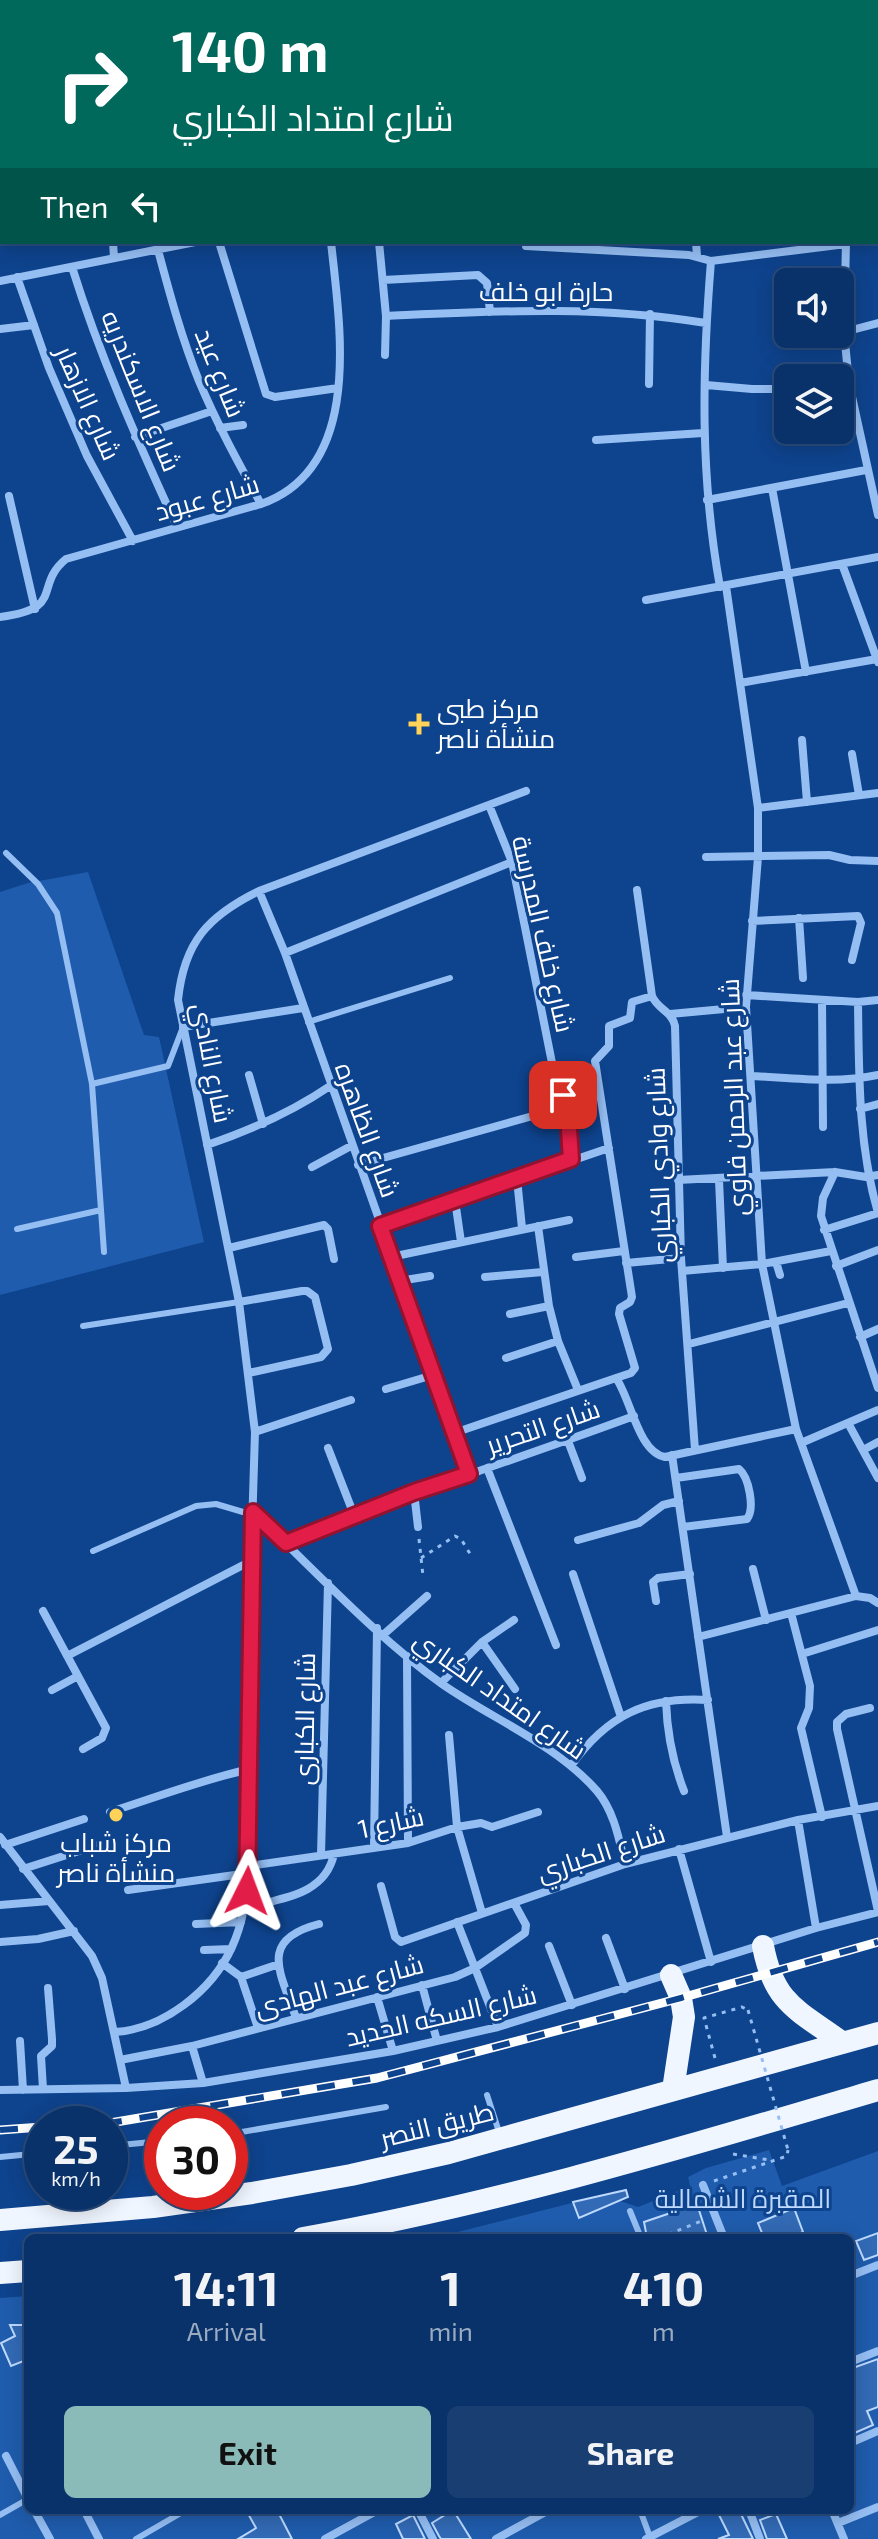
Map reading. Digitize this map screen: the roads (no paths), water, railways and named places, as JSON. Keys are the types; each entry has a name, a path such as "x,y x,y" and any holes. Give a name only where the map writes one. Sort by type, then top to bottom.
{"highway":[{"path":"763,1946 768,1973 783,1997 843,2043"},
{"path":"671,1975 681,1998 684,2017 673,2090"},
{"name":"طريق النصر","path":"0,2220 153,2207 351,2175 501,2138 878,2033"},
{"path":"326,2234 377,2225 612,2167 878,2090"},
{"path":"0,2273 24,2271"}],"street":[{"path":"113,244 114,258"},
{"path":"0,281 186,244"},
{"path":"220,244 266,394 275,397 338,388"},
{"name":"شارع عبود","path":"35,609 47,597 55,568 66,559 261,504 278,498 300,483 317,462 328,437 338,388 340,329 331,244"},
{"path":"379,244 386,316 385,355"},
{"path":"526,246 567,244 697,256 711,261 838,244"},
{"path":"696,244 697,256"},
{"path":"845,268 846,244"},
{"name":"شارع عيد","path":"158,250 176,317 212,411 261,504"},
{"name":"شارع عبد الرحمن فاوي","path":"711,261 703,433 707,500 740,683 758,808 758,857 746,1007 762,1264 796,1429 856,1596"},
{"name":"شارع الاسكندريه","path":"72,267 89,323 135,437 177,527"},
{"path":"383,280 478,275 487,283 490,312"},
{"name":"شارع الازهار","path":"17,277 49,368 87,456 133,541"},
{"name":"حارة ابو خلف","path":"386,316 591,310 650,314 706,323"},
{"path":"649,384 650,314"},
{"path":"854,329 878,323"},
{"path":"0,329 34,325"},
{"path":"706,385 774,389"},
{"path":"135,437 212,411"},
{"path":"854,423 878,515"},
{"path":"220,428 243,425"},
{"path":"596,440 703,433"},
{"path":"707,500 866,470"},
{"path":"869,480 878,474"},
{"path":"772,488 806,672"},
{"path":"0,617 35,609 9,496"},
{"path":"646,600 878,557"},
{"path":"740,683 878,661 842,564"},
{"path":"802,740 807,802"},
{"path":"852,754 859,795"},
{"name":"شارع النادي","path":"115,2032 144,2028 180,2008 203,1988 231,1949 245,1908 249,1870 255,1432 239,1302 178,1000 180,976 188,953 201,932 218,914 259,891 526,791"},
{"path":"758,808 878,793"},
{"name":"شارع خلف المدرسة","path":"489,805 512,862 558,1095 567,1098 571,1159"},
{"path":"706,857 829,855 850,860 878,861"},
{"path":"285,953 512,862"},
{"path":"637,890 655,1004 670,1014 746,1007"},
{"name":"شارع الظاهره","path":"259,891 285,953 469,1474"},
{"path":"752,921 858,916 861,923 852,960"},
{"path":"799,918 803,978"},
{"path":"746,995 858,1002 878,1000"},
{"path":"454,1433 631,1373 635,1368 619,1314 620,1308 632,1297 595,1061 609,1046 609,1026 630,1018 632,1002 652,996"},
{"path":"822,1000 823,1127"},
{"path":"824,1230 878,1213 867,1177 860,1109 858,1002"},
{"path":"183,1027 303,1008"},
{"name":"شارع وادي الكباري","path":"670,1014 675,1026 681,1258 695,1450"},
{"path":"249,1075 263,1124"},
{"path":"751,1076 824,1080 878,1075"},
{"path":"207,1145 263,1124 307,1102 330,1086"},
{"path":"358,1165 547,1112 554,1107 558,1095"},
{"path":"860,1109 878,1104"},
{"path":"312,1167 351,1146"},
{"path":"380,1226 609,1148"},
{"path":"678,1180 835,1172 867,1177 878,1175"},
{"path":"835,1172 820,1209 824,1230 878,1388"},
{"path":"517,1179 522,1228"},
{"path":"719,1180 723,1268"},
{"path":"455,1200 461,1242"},
{"path":"391,1257 569,1220"},
{"path":"229,1248 324,1225 328,1229 334,1259"},
{"path":"538,1226 549,1306 558,1341 578,1390"},
{"path":"836,1266 878,1250"},
{"path":"576,1257 624,1251"},
{"path":"682,1271 762,1264 831,1251"},
{"path":"626,1263 681,1258"},
{"path":"776,1262 780,1275"},
{"path":"485,1277 543,1272"},
{"path":"399,1281 430,1276"},
{"path":"239,1302 302,1291 312,1293 328,1349 321,1357 249,1373"},
{"path":"689,1344 848,1303"},
{"path":"510,1314 549,1306"},
{"path":"860,1337 878,1329"},
{"path":"506,1358 558,1341"},
{"path":"386,1389 433,1375"},
{"path":"616,1378 650,1451 657,1455 672,1455 796,1429"},
{"path":"255,1432 351,1400"},
{"path":"801,1443 878,1410"},
{"name":"شارع التحرير","path":"286,1543 414,1492 634,1416"},
{"path":"848,1423 878,1478"},
{"path":"568,1441 582,1478"},
{"path":"863,1450 878,1442"},
{"path":"328,1448 354,1515"},
{"path":"672,1455 727,1837"},
{"path":"487,1468 556,1645"},
{"path":"676,1478 739,1469 744,1474 751,1510 747,1519 683,1527"},
{"path":"414,1492 418,1527"},
{"path":"578,1540 639,1523 663,1505 679,1501"},
{"name":"شارع امتداد الكباري","path":"253,1512 407,1656 441,1683 571,1766 598,1793 617,1827 625,1864"},
{"path":"67,1656 251,1561"},
{"path":"753,1569 766,1620"},
{"path":"573,1574 621,1717"},
{"path":"656,1601 653,1582 658,1578 690,1574"},
{"name":"شارع الكبارى","path":"321,1855 328,1583"},
{"path":"374,1848 380,1631 427,1596"},
{"path":"698,1637 856,1596 878,1603"},
{"path":"43,1611 106,1731 102,1738 83,1749"},
{"path":"791,1613 811,1697 801,1728 822,1817"},
{"path":"441,1683 482,1642 514,1620"},
{"path":"802,1654 878,1630"},
{"path":"482,1642 515,1689"},
{"path":"407,1656 408,1843"},
{"path":"52,1690 78,1676"},
{"path":"571,1766 601,1730 643,1706 666,1701 708,1700"},
{"path":"666,1701 667,1732 673,1762 684,1791"},
{"path":"870,1708 846,1714 837,1722 878,1912"},
{"path":"449,1735 457,1827 482,1913"},
{"path":"110,1812 185,1789 198,1781 250,1769"},
{"name":"شارع الكباري","path":"381,1886 397,1940 401,1942 625,1864 798,1820 878,1806"},
{"name":"شارع 1","path":"128,1890 321,1855 408,1843 457,1827 481,1823 492,1827 538,1812"},
{"path":"84,1819 2,1841 92,1956 102,1978 126,2088"},
{"path":"798,1820 816,1928"},
{"path":"23,1869 101,1844"},
{"path":"679,1849 711,1962"},
{"path":"245,1908 312,1888 329,1871 334,1854"},
{"path":"0,1905 49,1901"},
{"name":"شارع عبد الهادى","path":"120,2060 192,2046 455,1977 475,1968 525,1933 526,1925 514,1903"},
{"name":"شارع السكه الحديد","path":"0,2090 203,2083 393,2051 498,2027 816,1928 878,1912"},
{"path":"196,1924 241,1922"},
{"path":"457,1922 498,2027"},
{"path":"296,2018 278,1952 286,1937 319,1924"},
{"path":"0,1942 38,1939 74,1931"},
{"path":"606,1938 625,1989"},
{"path":"549,1946 572,2005"},
{"path":"204,1950 231,1949"},
{"path":"222,1963 241,1977 258,2028"},
{"path":"241,1977 279,1964"},
{"path":"422,1985 437,2041"},
{"path":"43,2089 41,2056 52,2046 48,1988"},
{"path":"377,1997 393,2051"},
{"path":"20,2041 23,2090"},
{"path":"192,2046 203,2083"},
{"path":"703,2185 722,2234"},
{"path":"854,2274 878,2265"},
{"path":"854,2360 878,2351"},
{"path":"854,2441 878,2431"},
{"path":"6,2456 24,2491"},
{"path":"838,2523 878,2507"},
{"path":"36,2514 50,2539"},
{"path":"86,2514 99,2539"},
{"path":"325,2539 339,2536 372,2514"},
{"path":"420,2514 433,2539"},
{"path":"496,2539 542,2514"},
{"path":"648,2538 694,2514"},
{"path":"751,2514 760,2539"},
{"path":"834,2514 844,2539"}],"lane":[{"path":"6,853 38,884 57,913 92,1084 104,1252"},
{"path":"308,1022 450,978"},
{"path":"92,1084 168,1066 183,1027"},
{"path":"17,1229 101,1210"},
{"path":"83,1326 239,1302"},
{"path":"93,1551 196,1506 216,1504 253,1512"},
{"path":"487,2095 501,2138"},
{"path":"248,2131 386,2107"},
{"path":"0,2157 24,2155"},
{"path":"630,2211 639,2234"},
{"path":"0,2515 24,2501"},
{"path":"136,2539 179,2514"},
{"path":"641,2514 648,2538"}],"railway":[{"path":"128,2120 377,2078 681,1998 878,1942"},
{"path":"0,2130 24,2128"}],"place":[{"name":"مركز طبى منشأة ناصر","path":"419,724"},
{"name":"مركز شباب منشأة ناصر","path":"116,1815"}],"park label":[{"name":"المقبرة الشمالية","path":"743,2199"}]}
